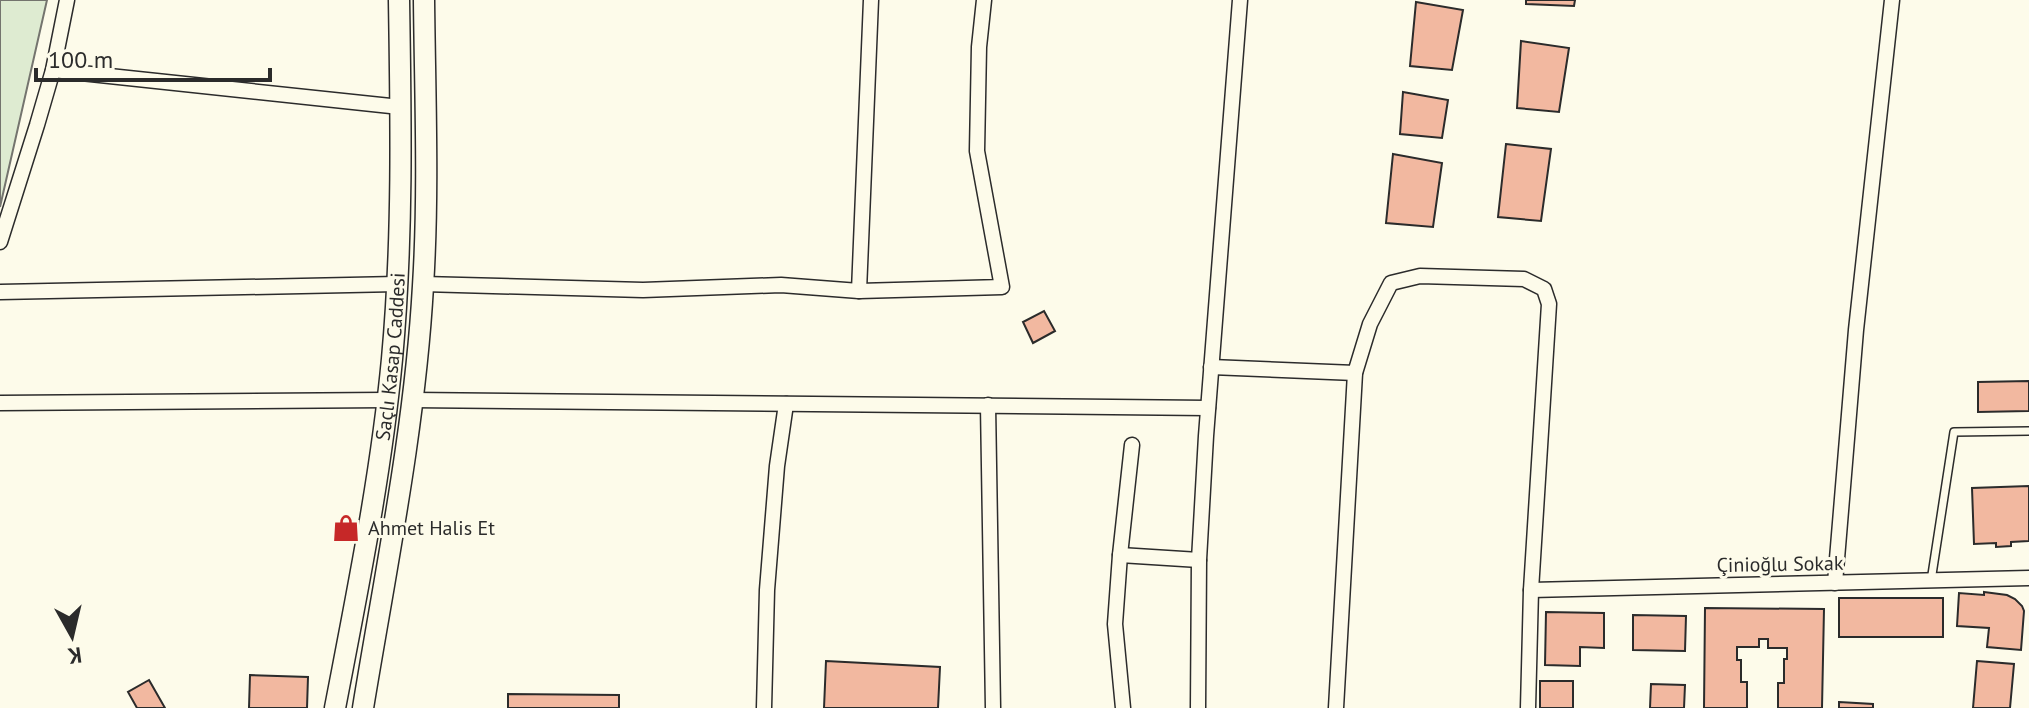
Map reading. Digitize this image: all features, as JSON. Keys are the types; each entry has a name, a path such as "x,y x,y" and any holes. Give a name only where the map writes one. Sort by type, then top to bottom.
{"street":[{"path":"0,242 53,70 67,0"},
{"name":"Saçlı Kasap Caddesi","path":"335,708 379,462 387,400 401,214 399,0"},
{"name":"Saçlı Kasap Caddesi","path":"363,708 401,482 423,284 426,206 424,0"},
{"path":"859,291 871,0"},
{"path":"423,284 643,290 781,285 859,291 1002,287 977,151 979,47 984,0"},
{"path":"1198,708 1199,560 1208,408 1240,0"},
{"path":"1835,583 1857,315 1892,0"},
{"path":"53,70 400,107"},
{"path":"1336,708 1355,373 1370,324 1391,283 1420,276 1524,279 1544,289 1549,304 1531,590 1528,708"},
{"path":"0,292 397,284"},
{"path":"1211,367 1355,373"},
{"path":"0,403 387,400"},
{"path":"412,400 1208,408"},
{"path":"764,708 767,590 777,466 786,404"},
{"path":"988,405 993,708"},
{"path":"1123,708 1115,624 1132,445"},
{"path":"1120,555 1199,560"},
{"name":"Çinioğlu Sokak","path":"1531,590 2029,578"}],"lane":[{"path":"1931,581 1954,432 2029,431"}],"green space":[{"path":"0,0 47,0 0,207"}],"building":[{"path":"1526,0 1575,0 1574,6 1526,4"},
{"path":"1416,2 1463,10 1452,70 1410,66"},
{"path":"1521,41 1569,48 1559,112 1517,108"},
{"path":"1403,92 1448,100 1442,138 1400,134"},
{"path":"1506,144 1551,149 1541,221 1498,217"},
{"path":"1393,154 1442,163 1433,227 1386,223"},
{"path":"1044,311 1055,331 1033,343 1023,322"},
{"path":"2029,381 2029,411 1978,412 1978,382"},
{"path":"2029,486 2029,541 1996,547 1996,543 1974,544 1972,488"},
{"path":"1984,592 2007,595 2022,606 2021,650 1987,647 1989,628 1957,626 1959,593 1984,595"},
{"path":"1839,598 1943,598 1943,637 1839,637"},
{"path":"1705,608 1824,609 1822,708 1778,708 1778,683 1784,683 1787,648 1768,648 1768,639 1759,639 1759,647 1737,647 1737,660 1741,660 1741,682 1747,682 1747,708 1704,708"},
{"path":"1546,612 1604,613 1604,648 1580,647 1580,666 1545,665"},
{"path":"1633,615 1686,616 1685,651 1633,650"},
{"path":"826,661 940,667 938,708 824,708"},
{"path":"1977,661 2014,664 2010,708 1973,708"},
{"path":"250,675 308,677 307,708 249,708"},
{"path":"149,680 165,708 137,708 128,692"},
{"path":"1540,681 1573,681 1573,708 1540,708"},
{"path":"1651,684 1685,685 1684,708 1650,708"},
{"path":"508,694 619,695 619,708 508,708"},
{"path":"1839,702 1873,704 1873,708 1839,708"}],"place":[{"name":"Ahmet Halis Et","path":"346,528"}]}
